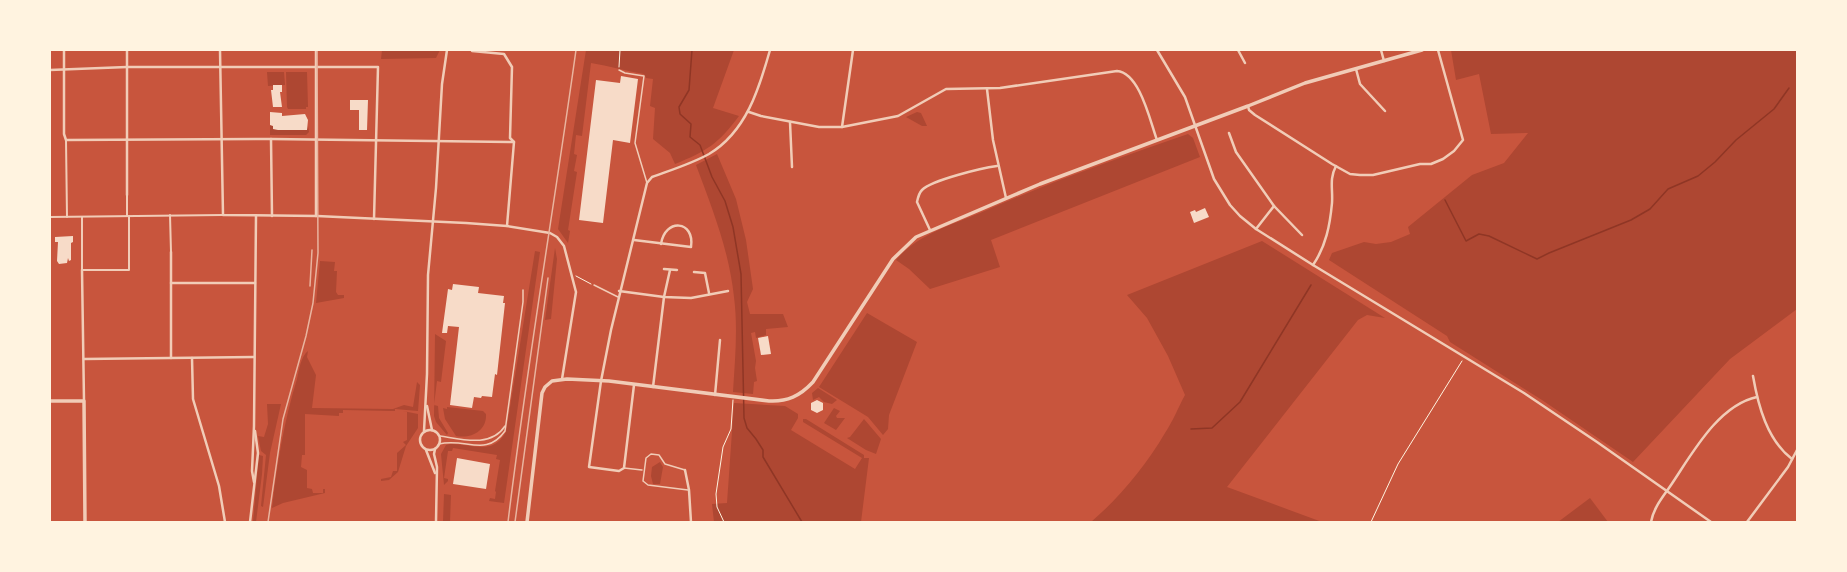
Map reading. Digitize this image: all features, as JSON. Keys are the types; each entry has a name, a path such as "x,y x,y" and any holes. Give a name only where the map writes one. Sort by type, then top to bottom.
{"street":[{"path":"64,50 64,134 66,140 67,217"},
{"path":"82,270 129,270 127,195 127,50"},
{"path":"220,50 223,215"},
{"path":"316,50 316,216"},
{"path":"436,475 426,450 422,447 419,440 420,435 424,431 426,403 428,275 442,84 447,50"},
{"path":"634,385 624,468 619,471 589,467 601,381 619,291 634,240 647,183 652,177 708,154 727,140 749,112 770,50"},
{"path":"842,127 852,50"},
{"path":"1157,50 1185,96 1209,166 1220,189 1230,205 1256,229 1524,393 1711,522"},
{"path":"1238,50 1245,63"},
{"path":"1381,50 1384,60"},
{"path":"527,522 542,393 550,383 562,379 601,381 734,398 779,402 792,398 813,382 893,259 907,245 930,230 1006,198 1305,83 1422,50"},
{"path":"1248,106 1249,110 1255,115 1350,174 1373,175 1420,164 1431,164 1443,159 1461,145 1463,140 1438,50"},
{"path":"472,51 504,54 512,67 510,138 514,142 507,226"},
{"path":"50,70 127,67 378,67 374,219"},
{"path":"1356,68 1360,84 1386,111"},
{"path":"749,112 761,116 819,127 842,127 898,116 946,89 987,89 1051,82 1122,71 1136,84 1157,140"},
{"path":"987,89 997,166 1006,198"},
{"path":"790,122 792,167"},
{"path":"1229,133 1236,152 1274,206 1302,235"},
{"path":"66,140 271,139 514,142"},
{"path":"271,139 272,216"},
{"path":"930,230 917,202 923,189 968,172 997,166"},
{"path":"1313,265 1324,246 1327,235 1332,202 1331,176 1336,166"},
{"path":"1256,229 1274,206"},
{"path":"170,215 171,358"},
{"path":"50,217 170,215 316,216 507,226 550,233 557,237 564,246 576,295 562,379"},
{"path":"250,522 258,453 254,426 256,216"},
{"path":"82,217 85,522"},
{"path":"634,240 661,244 691,247 692,238 687,228 680,225 673,226 665,232 661,244"},
{"path":"664,269 677,270"},
{"path":"653,387 664,297 670,270"},
{"path":"694,272 705,273 709,294"},
{"path":"171,282 255,283"},
{"path":"619,291 664,297 691,298 728,291"},
{"path":"715,395 720,340"},
{"path":"84,359 254,357"},
{"path":"192,358 193,399 219,486 225,522"},
{"path":"1753,376 1756,397 1772,436 1782,451 1792,459"},
{"path":"1651,522 1659,500 1667,491 1703,437 1718,420 1745,400 1756,397"},
{"path":"50,401 84,401"},
{"path":"426,403 432,430"},
{"path":"424,431 432,430 440,436 440,444 435,449 426,450"},
{"path":"435,449 436,522"},
{"path":"1747,522 1797,450"},
{"path":"685,470 689,490 691,522"}],"lane":[{"path":"619,70 626,73 644,76 635,143 647,183"},
{"path":"594,285 618,297"},
{"path":"440,444 448,442 489,445 497,441 505,431 523,302 523,290"},
{"path":"440,436 483,440 496,436 506,425"},
{"path":"685,470 669,466 665,464 659,455 651,454 646,458 643,470 643,481 645,484 661,488 689,490"},
{"path":"624,468 643,470"}],"path":[{"path":"619,70 620,50"},
{"path":"572,274 594,285"},
{"path":"1371,522 1398,464 1461,362"},
{"path":"724,522 717,507 716,494 723,447 731,429 734,398"}],"shaded area":[{"path":"382,50 440,50 436,58 381,59"},
{"path":"586,50 734,50 713,108 739,116 732,126 711,146 696,155 675,164 670,153 653,139 655,108 650,106 653,79 646,78 644,74 591,63 582,136 576,135 574,154 577,155 574,171 577,172 568,230 570,231 568,243 558,229"},
{"path":"1451,50 1797,50 1797,309 1730,359 1633,462 1542,400 1450,342 1447,336 1329,260 1332,253 1364,242 1376,244 1391,242 1410,234 1408,227 1472,175 1504,163 1528,133 1491,134 1479,74 1456,80"},
{"path":"267,72 284,72 285,85 268,86"},
{"path":"286,72 307,72 308,107 306,107 306,109 288,109"},
{"path":"917,112 921,113 927,126 922,126 906,117"},
{"path":"270,125 273,126 273,129 278,130 307,130 308,126 309,132 306,135 270,135"},
{"path":"1188,134 1193,138 1200,157 991,240 1000,267 930,289 909,269 896,260 904,251 924,237 946,227 1057,181"},
{"path":"717,154 736,199 746,240 753,289 747,302 750,314 783,314 788,327 766,329 766,335 756,338 755,332 751,333 756,361 755,368 757,381 754,382 753,394 733,392 736,332 732,280 719,230 696,165"},
{"path":"1262,241 1385,318 1367,315 1358,320 1227,487 1322,522 1091,522 1122,492 1140,470 1168,428 1185,395 1168,356 1147,318 1127,295"},
{"path":"555,248 557,259 551,319 545,320"},
{"path":"535,251 540,252 504,503 489,501 490,498 495,499 500,460 496,459 497,455 453,448 452,451 448,451 444,478 448,479 448,481 444,485 441,454 446,445 450,444 488,447 500,440 506,432"},
{"path":"320,261 335,262 334,271 337,271 336,292 338,295 344,295 344,298 316,303"},
{"path":"867,313 917,342 889,415 888,429 883,435 868,417 819,387"},
{"path":"435,334 446,341 441,382 437,381 434,404"},
{"path":"308,351 307,357 316,375 312,408 393,409 404,405 413,407 417,382 420,385 418,411 395,409 395,411 343,410 343,413 339,413 339,416 305,414 305,455 302,455 301,467 307,470 307,488 312,489 313,493 323,493 323,489 325,489 325,493 283,503 272,508 288,411 301,364"},
{"path":"818,388 837,400 832,404 824,402 819,397 813,400 812,393"},
{"path":"734,403 785,406 798,414 798,418 791,430 855,469 862,458 803,422 803,419 806,419 864,455 864,458 869,458 861,522 714,522 712,504 727,503"},
{"path":"267,404 281,404 270,453 263,507 261,506 266,455 261,451 258,436 264,437 268,424"},
{"path":"434,405 438,406 439,418 448,433 447,435 436,422 434,416"},
{"path":"447,407 483,411 486,414 484,425 472,435 462,437 456,436 445,419 443,408 447,409"},
{"path":"834,408 840,411 836,416 837,418 845,418 836,430 824,423"},
{"path":"403,411 418,414 418,428 406,446 398,472 389,480 381,481 381,479 391,477 393,471 397,471 397,453 406,445 403,442 407,440 407,412"},
{"path":"864,419 881,439 876,454 866,450 847,438 850,437"},
{"path":"259,455 263,456 262,474 256,522 253,522"},
{"path":"660,462 663,467 660,484 653,484 651,476 652,467"},
{"path":"444,494 451,495 450,522 443,522"},
{"path":"1590,498 1608,522 1558,522"}],"building":[{"path":"621,76 638,79 630,143 613,140 603,223 579,220 596,80 620,83"},
{"path":"273,85 282,85 282,92 280,92 282,107 273,107 271,90 273,90"},
{"path":"350,100 368,100 367,130 359,130 359,110 350,110"},
{"path":"270,112 282,113 282,116 305,114 308,120 307,130 273,129 273,126 270,125"},
{"path":"1205,208 1209,217 1194,223 1190,212 1195,210 1196,212"},
{"path":"73,236 73,242 71,243 71,260 69,261 68,258 67,263 59,264 57,261 58,242 55,242 55,237"},
{"path":"453,284 479,287 478,293 504,296 503,303 505,303 497,375 495,374 492,397 474,397 472,408 450,405 459,327 448,326 447,333 442,333 448,289 452,290"},
{"path":"768,336 771,354 761,355 758,338"},
{"path":"817,400 823,403 823,410 817,413 811,410 811,403"},
{"path":"457,458 490,464 486,489 453,484"}],"waterway":[{"path":"692,50 689,90 679,107 680,114 691,124 690,137 700,145 712,177 725,201 733,227 741,274 744,418 747,428 763,450 763,457 802,522"},
{"path":"1445,200 1466,241 1479,234 1489,236 1537,259 1631,220 1650,209 1668,189 1698,176 1715,162 1736,140 1774,109 1789,88"},
{"path":"1191,429 1212,428 1240,402 1311,285"}],"railway":[{"path":"268,522 283,419 306,336 313,303 318,253 317,50"},
{"path":"508,522 515,463 576,50"},
{"path":"310,286 312,250"},
{"path":"515,522 548,278"}]}
